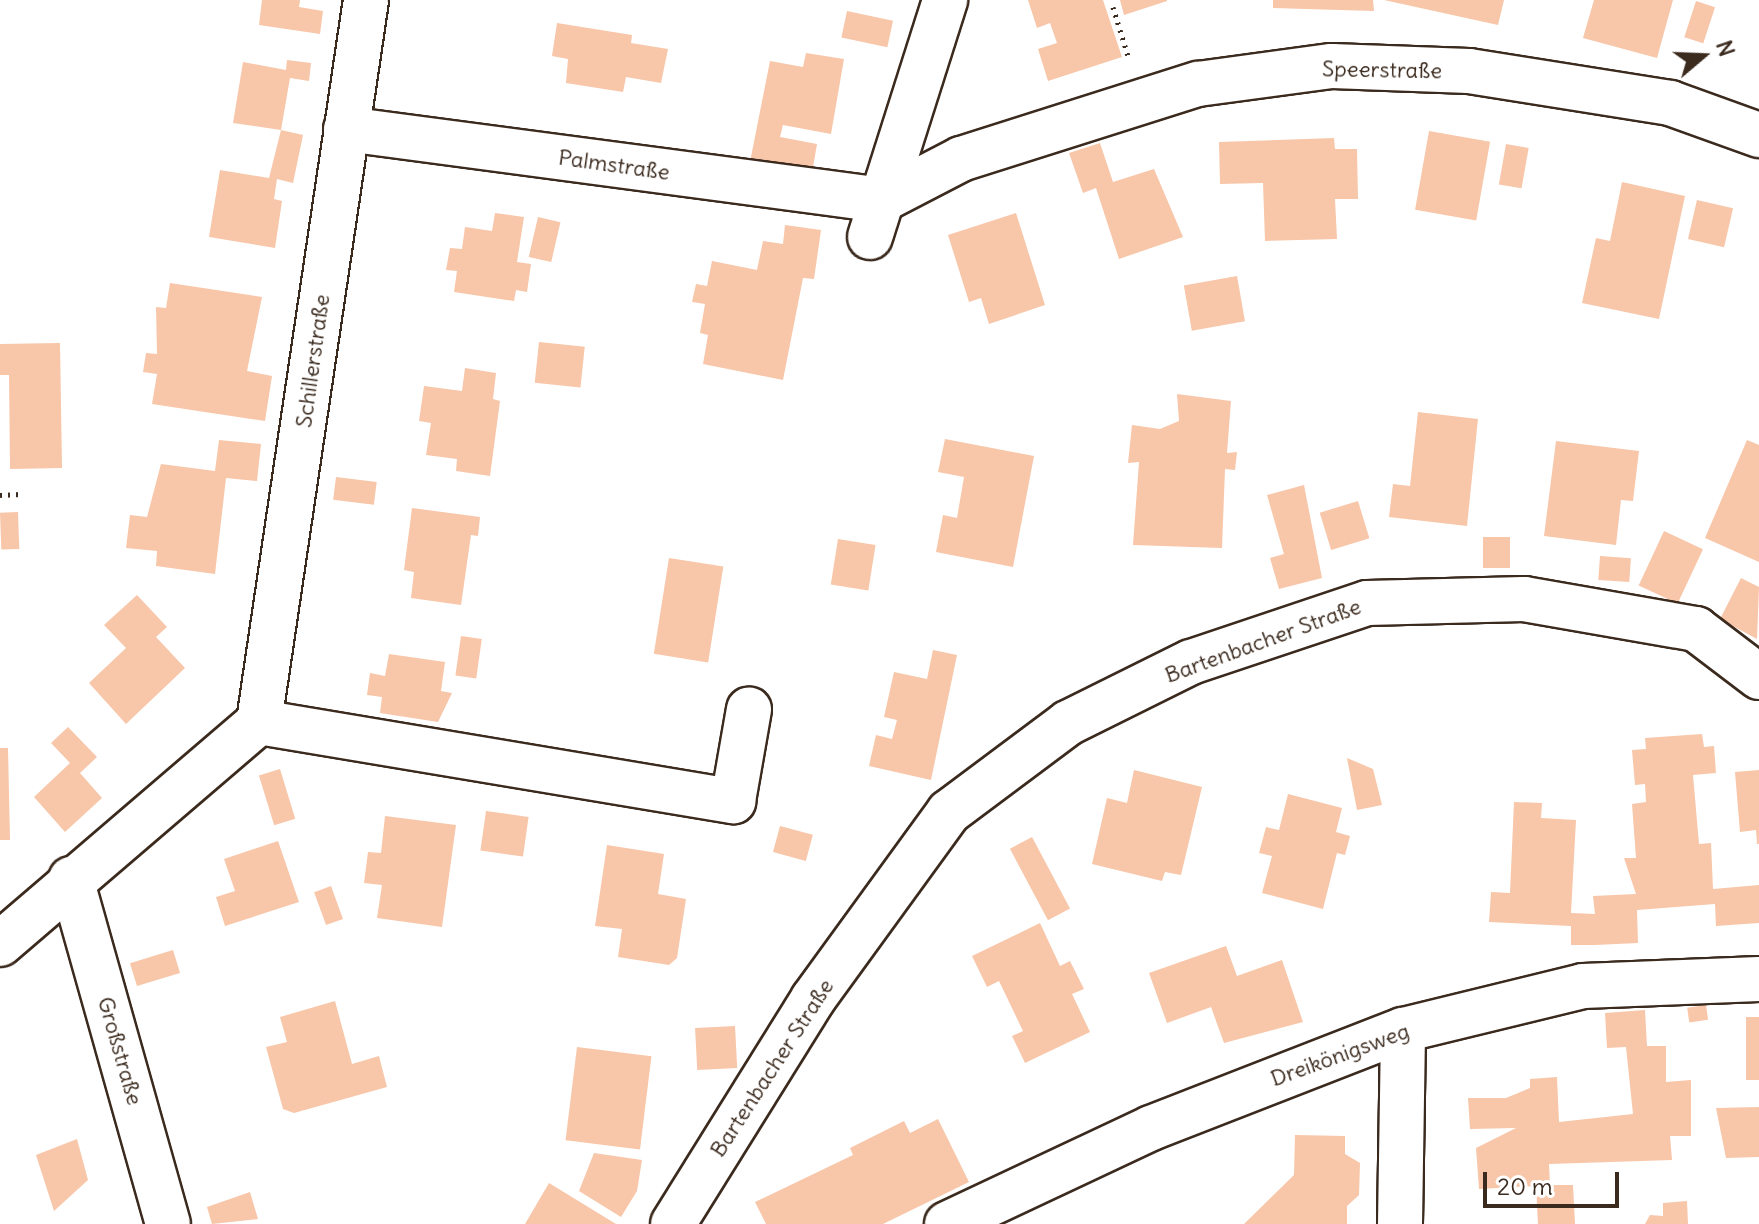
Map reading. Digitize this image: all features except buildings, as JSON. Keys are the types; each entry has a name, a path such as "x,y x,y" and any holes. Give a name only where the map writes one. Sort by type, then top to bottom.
{"street":[{"name":"Schillerstraße","path":"259,722 366,0"},
{"path":"876,219 945,0"},
{"name":"Speerstraße","path":"876,219 961,159 1198,84 1332,66 1469,71 1670,103 1759,135"},
{"name":"Palmstraße","path":"346,129 876,219"},
{"name":"Bartenbacher Straße","path":"673,1224 813,999 949,812 1068,723 1191,662 1367,603 1524,599 1696,629 1759,677"},
{"path":"0,944 71,879 259,722 733,801 749,709"},
{"name":"Großstraße","path":"71,879 168,1224"},
{"name":"Dreikönigsweg","path":"947,1224 1151,1128 1403,1030 1583,986 1759,979"},
{"path":"1400,1224 1403,1030"}],"path":[{"path":"1113,7 1142,102"},
{"path":"0,495 21,494"}]}
